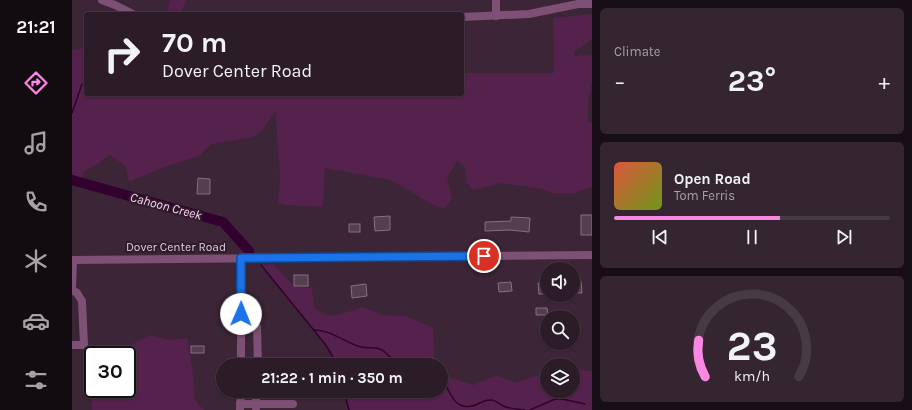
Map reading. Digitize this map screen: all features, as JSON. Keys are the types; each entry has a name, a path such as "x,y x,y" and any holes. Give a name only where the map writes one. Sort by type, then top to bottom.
{"street":[{"path":"102,0 117,2 130,12"},
{"path":"496,0 496,16"},
{"path":"464,17 529,14 578,4 592,4"},
{"name":"Dover Center Road","path":"72,260 592,255"},
{"path":"241,258 241,358"},
{"path":"72,260 72,290 77,293 82,301 84,344 72,345"},
{"path":"241,326 257,327 258,358"},
{"path":"240,407 293,404"}],"shaded area":[{"path":"170,0 187,0 181,11 167,12"},
{"path":"592,14 592,39 574,52 575,56 592,55 592,83 588,102 588,122 592,123 592,187 575,193 553,193 541,189 501,183 473,190 466,182 465,167 457,161 447,178 452,199 444,209 435,206 391,180 325,168 323,207 283,205 278,202 280,177 276,110 262,131 253,137 212,144 199,156 162,168 129,182 126,167 110,155 83,173 84,183 72,180 72,50 84,48 84,96 464,96 464,73 554,73 553,18"},
{"path":"273,264 294,286 312,288 314,308 329,316 363,307 383,315 406,316 433,328 434,358 333,358 325,344 261,265"},
{"path":"149,335 170,340 187,338 192,366 195,400 204,410 92,410 92,398 136,398 136,346 129,346"},
{"path":"580,370 592,371 592,410 349,410 346,398 448,398 448,376 473,385 497,375 516,383 540,374 540,398 580,398"}],"building":[{"path":"198,178 210,179 210,194 197,194"},
{"path":"581,215 592,215 592,235 581,235"},
{"path":"390,216 390,230 375,231 374,217"},
{"path":"511,217 530,218 529,232 510,230 485,231 485,222 511,221"},
{"path":"349,224 360,224 360,232 349,232"},
{"path":"294,275 308,275 308,286 294,286"},
{"path":"580,281 581,281 582,293 580,293"},
{"path":"511,282 512,291 499,292 498,283"},
{"path":"538,283 540,283 540,294"},
{"path":"366,284 367,296 352,298 351,286"},
{"path":"536,308 547,308 547,310 540,310 540,315 536,315"},
{"path":"191,346 204,346 204,353 191,353"}],"waterway":[{"path":"72,113 82,84"},
{"name":"Cahoon Creek","path":"72,180 223,222 249,251"},
{"name":"Cahoon Creek","path":"261,265 325,344 333,358"},
{"path":"314,330 333,334 349,343 361,347 379,349 384,351 392,358"},
{"path":"448,389 452,397 460,405 472,406 487,400 492,400 504,406 525,410"},
{"name":"Cahoon Creek","path":"346,398 349,410"},
{"path":"530,410 555,399 585,404"}],"route":[{"path":"241,314 241,258 484,256"}]}
